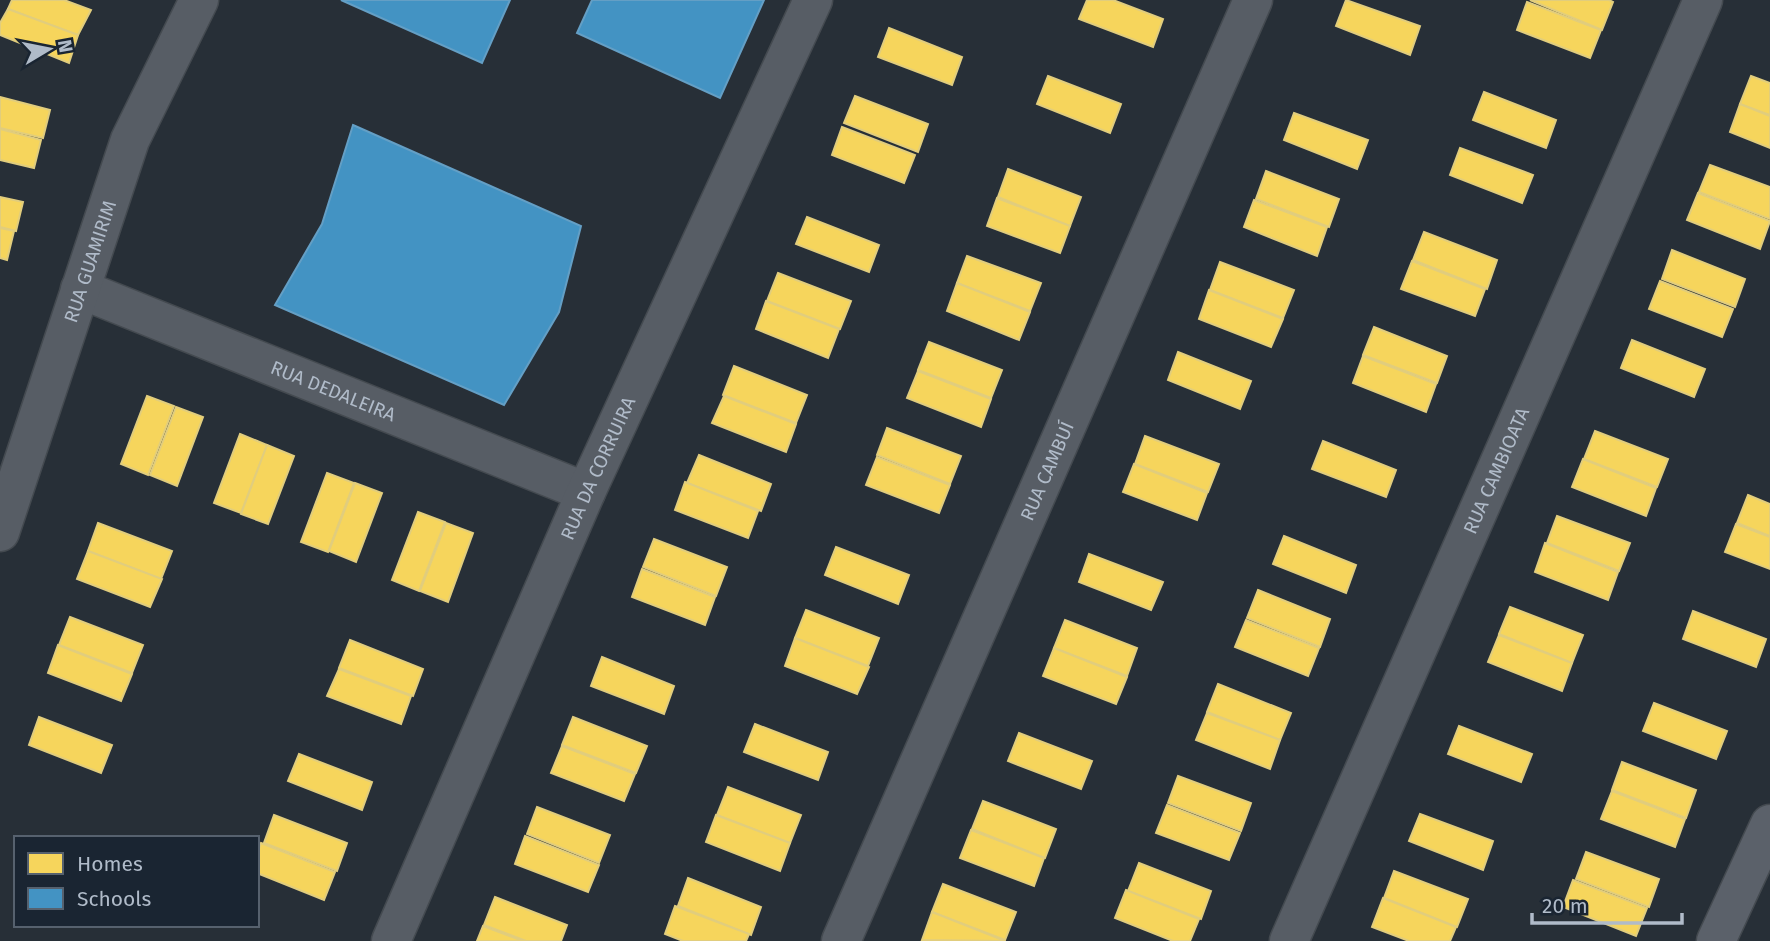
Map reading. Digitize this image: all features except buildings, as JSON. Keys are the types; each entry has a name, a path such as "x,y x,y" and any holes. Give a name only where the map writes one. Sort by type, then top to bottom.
{"street":[{"name":"RUA GUAMIRIM","path":"0,532 130,140 199,0"},
{"name":"RUA DA CORRUIRA","path":"391,941 586,492 813,0"},
{"name":"RUA CAMBUÍ","path":"841,941 1253,0"},
{"name":"RUA CAMBIOATA","path":"1289,941 1703,0"},
{"name":"RUA DEDALEIRA","path":"80,289 586,492"},
{"path":"1716,941 1770,824"}]}
